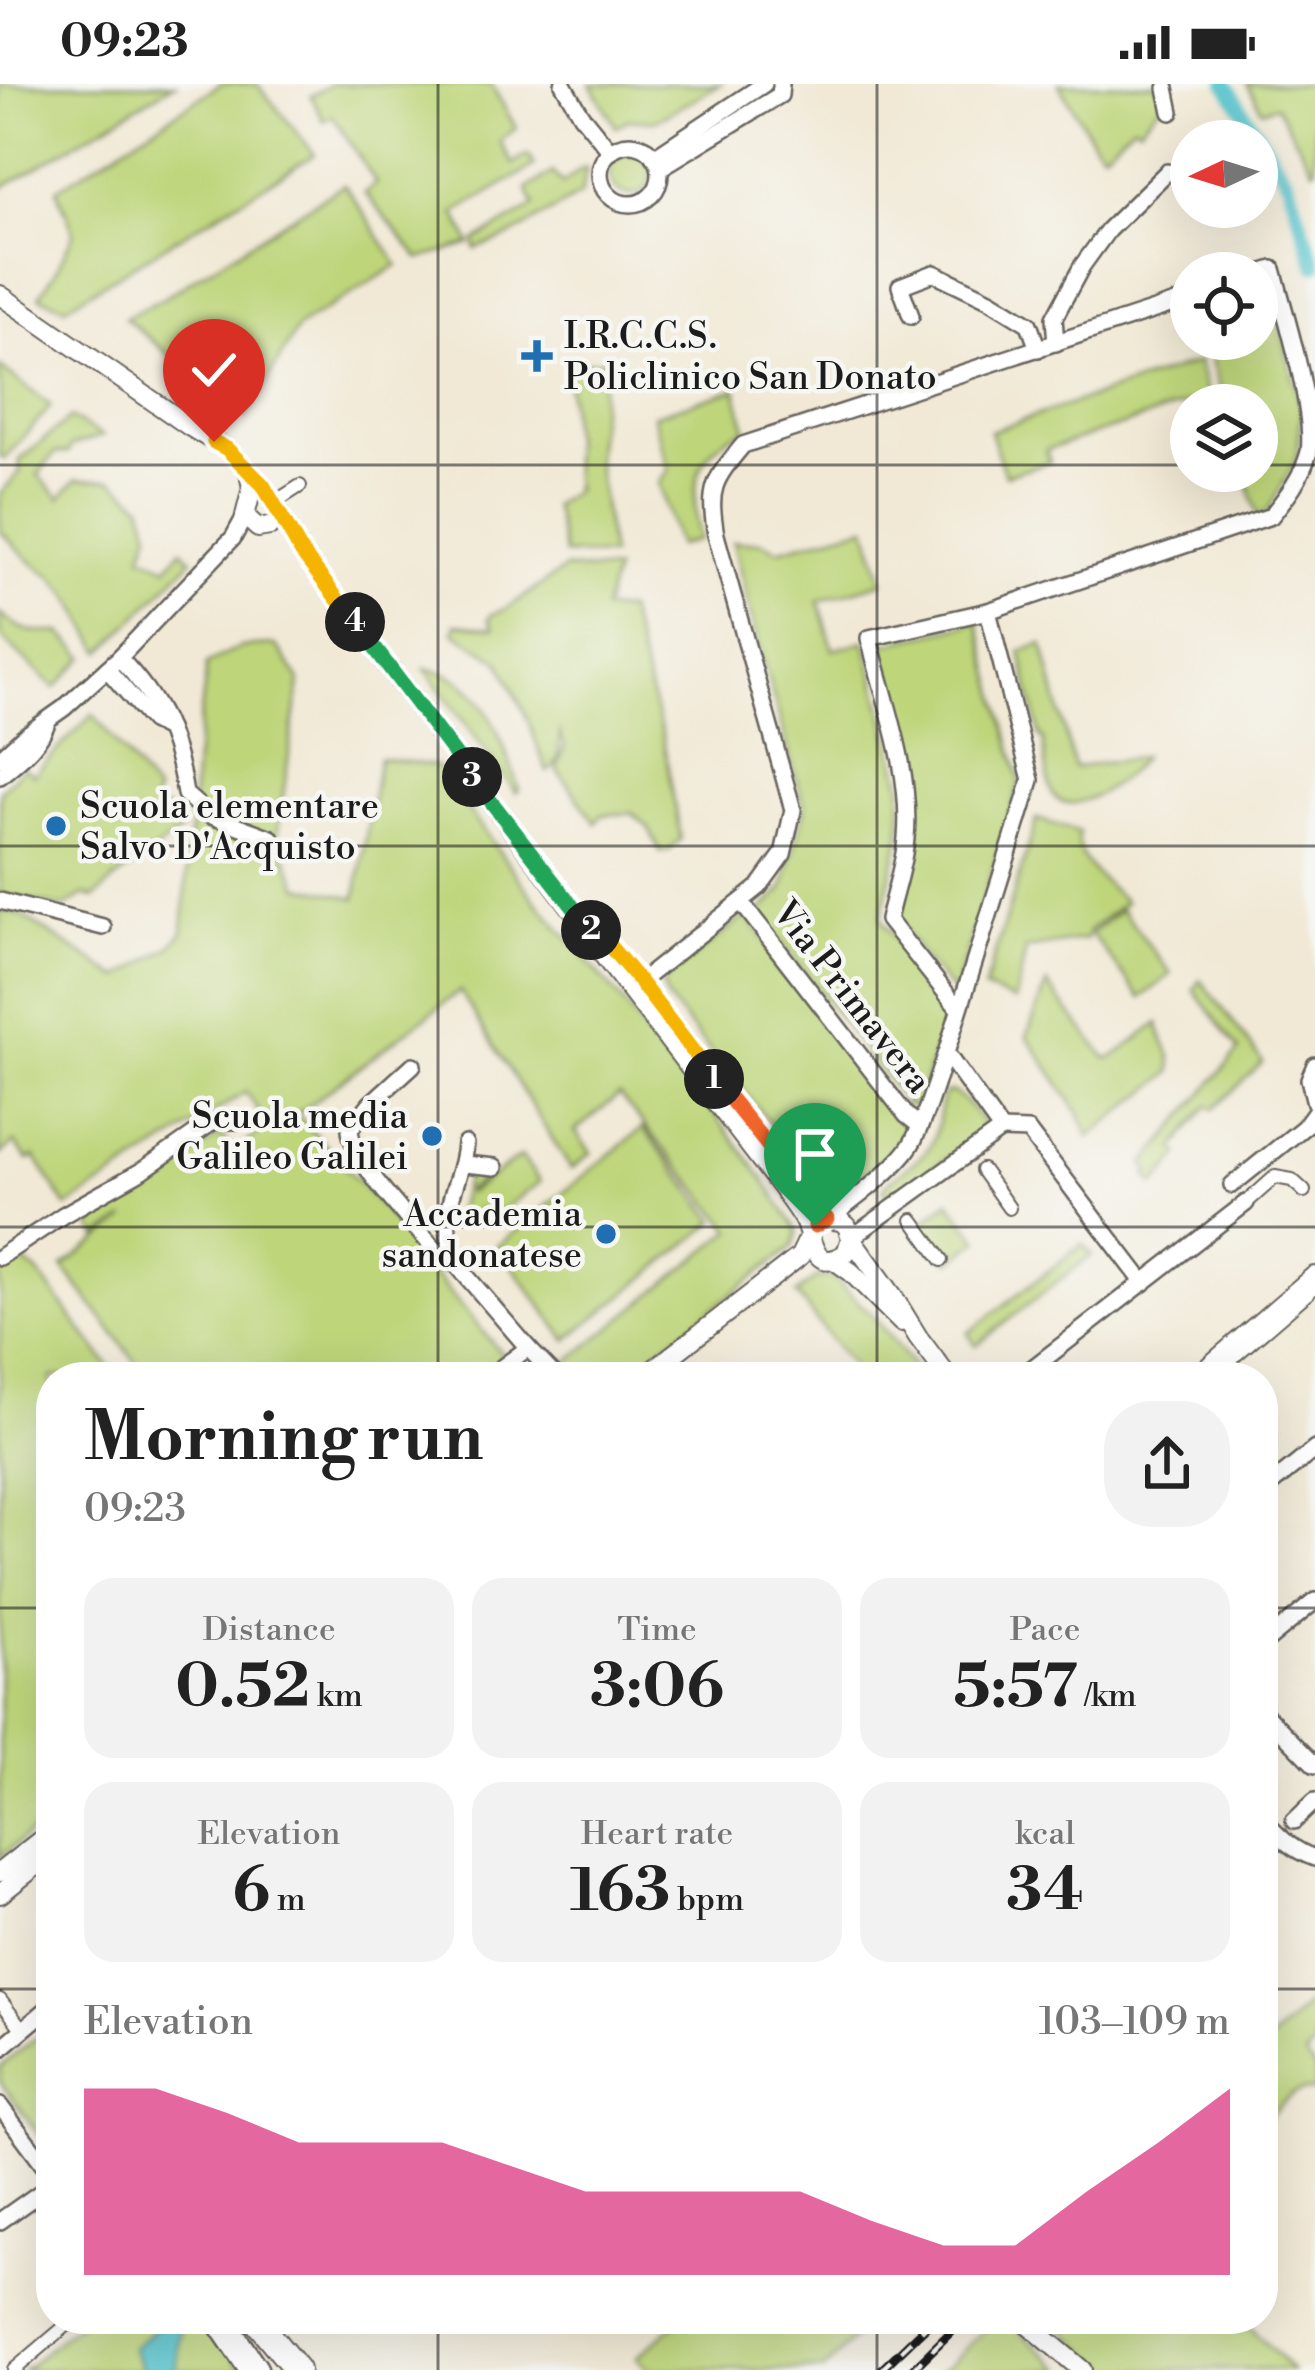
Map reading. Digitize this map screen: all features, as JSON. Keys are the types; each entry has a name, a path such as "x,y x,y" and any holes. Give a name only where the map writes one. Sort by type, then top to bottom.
{"highway":[{"path":"229,2334 254,2370"}],"main road":[{"path":"1219,1362 1315,1279"},
{"path":"267,2334 297,2370"}],"street":[{"path":"563,84 610,152"},
{"path":"657,162 764,84"},
{"path":"1166,85 1171,112"},
{"path":"657,162 781,90"},
{"path":"619,146 647,149 657,162 658,186 638,203 620,202 608,194 601,180 602,166 619,146"},
{"path":"1056,343 1054,318 1082,266 1108,230 1167,172"},
{"path":"911,316 900,286 934,273 1029,324 1038,349"},
{"path":"0,295 227,449 263,485 263,511 300,549 782,1188 803,1220 813,1251 851,1272 918,1337"},
{"path":"640,982 759,887 783,854 793,810 716,535 711,502 718,475 743,446 1170,305"},
{"path":"958,1008 888,920 904,854 906,783 869,638 988,611 1270,516 1310,464 1312,412 1278,311"},
{"path":"0,758 113,664 233,538 300,486"},
{"path":"663,1362 789,1265 805,1249 815,1226 842,1209 913,1142 946,1053 1031,780 988,611"},
{"path":"113,664 145,685 180,758 185,794 209,815 271,838"},
{"path":"0,776 33,747 48,720"},
{"path":"0,901 103,927"},
{"name":"Via Primavera","path":"741,902 906,1115 919,1125"},
{"path":"589,933 602,937 640,982 827,1219 847,1226 937,1362"},
{"path":"640,982 641,994 719,1095 722,1110"},
{"path":"946,1053 1001,1130"},
{"path":"413,1065 370,1104 350,1129 350,1143 399,1208 446,1261 456,1264"},
{"path":"1232,1185 1304,1127 1315,1107 1309,1079 1315,1065"},
{"path":"936,1080 959,1072"},
{"path":"0,1257 214,1121 239,1120"},
{"path":"678,1362 781,1283 846,1253 851,1238 1001,1130 1028,1131 1144,1283"},
{"path":"465,1144 464,1164 448,1212 452,1253 456,1264 541,1362"},
{"path":"464,1164 495,1167"},
{"path":"982,1170 1009,1208"},
{"path":"1041,1362 1275,1177 1292,1180 1304,1191"},
{"path":"913,1220 942,1260"},
{"path":"509,1362 527,1348"},
{"path":"1278,1480 1313,1454"},
{"path":"1278,1632 1315,1601"},
{"path":"1278,1729 1315,1765"},
{"path":"1294,1821 1315,1801"},
{"path":"1278,1838 1315,1858"},
{"path":"0,1872 36,1844"},
{"path":"0,1894 36,1866"},
{"path":"0,2000 23,2030"},
{"path":"0,2049 36,2019"},
{"path":"0,2106 36,2154"},
{"path":"0,2221 36,2196"},
{"path":"14,2370 56,2334"},
{"path":"1040,2334 1082,2370"}],"green space":[{"path":"0,84 174,84 0,189"},
{"path":"221,84 257,84 315,154 65,307 39,296 74,233 57,189"},
{"path":"331,84 491,84 516,128 500,141 513,164 528,155 534,166 455,213 471,244 420,259 365,193 376,183 333,116 324,121 311,96"},
{"path":"591,84 720,84 655,121 629,119 616,127"},
{"path":"1059,84 1155,84 1166,99 1139,127 1134,124 1103,152"},
{"path":"1247,84 1315,84 1315,168 1276,105 1262,110"},
{"path":"631,153 646,159 652,174 646,189 631,195 616,189 610,174 616,159"},
{"path":"587,168 581,194 511,236 476,249 475,241 535,206 527,189 553,172 562,184"},
{"path":"344,184 398,265 298,327 246,419 125,318 165,297"},
{"path":"1278,320 1302,411 1296,459 1278,492 1278,384 1218,384 1211,360 1278,360"},
{"path":"604,360 596,459 611,556 564,554 553,505 574,491 567,365"},
{"path":"1198,362 1204,384 1170,384 1170,409 1046,450 1050,462 1005,475 990,431"},
{"path":"0,367 51,406 4,459 0,456"},
{"path":"736,389 746,429 728,437 705,460 696,488 699,540 678,546 659,483 669,470 653,415"},
{"path":"70,418 102,436 71,446 68,453 55,453 38,475 60,498 76,480 112,480 142,504 150,532 142,555 167,567 182,549 192,560 102,652 71,598 0,531 0,494 20,472 20,460"},
{"path":"1250,492 1278,492 1267,512 1257,515"},
{"path":"867,526 883,582 819,601 833,650 865,641 902,784 901,833 881,919 948,1009 917,1106 907,1105 759,913 783,889 805,808 733,542 762,542 778,550"},
{"path":"565,569 615,571 603,610 627,610 662,734 681,839 669,851 660,852 648,827 632,813 602,815 596,823 557,769 565,746 560,733 558,759 547,772 500,661 454,632 456,624 494,628 491,615"},
{"path":"0,614 28,630 60,632 85,657 55,688 0,636"},
{"path":"978,622 1020,781 954,993 899,921 914,844 916,781 881,645"},
{"path":"1043,644 1074,768 1142,757 1126,775 1087,800 1062,802 1051,791 1021,651"},
{"path":"276,645 300,680 277,836 299,886 356,898 379,758 436,766 532,896 617,995 686,1086 697,1091 794,1226 793,1247 644,1362 567,1362 732,1230 619,1095 575,1131 591,1153 571,1169 460,991 297,1114 384,1210 501,1353 503,1362 136,1362 63,1267 126,1219 98,1237 90,1225 221,1135 235,1152 268,1125 246,1092 67,1207 35,1157 28,1160 15,1143 0,1155 0,910 21,915 119,978 169,948 183,932 207,664 241,647"},
{"path":"425,669 462,683 488,713 519,790 516,793"},
{"path":"93,714 156,793 157,809 167,809 181,831 95,898 84,895 64,908 0,894 0,791 24,767 33,775"},
{"path":"1037,819 1079,832 1086,862 1125,902 1090,930 1086,939 1026,949 1015,1001 984,989"},
{"path":"1121,909 1171,974 1141,998 1091,934"},
{"path":"746,915 910,1130 894,1152 831,1197 667,999 662,983"},
{"path":"1201,980 1263,1062 1214,1109 1208,1105 1175,1148 1180,1155 1155,1185 1144,1165 1239,1050 1194,990"},
{"path":"1047,984 1106,1058 1159,1023 1171,1058 1171,1073 1089,1137 1080,1114 1027,1036"},
{"path":"953,1092 979,1116 985,1126 982,1133 893,1198 886,1194 884,1187 928,1149 945,1093"},
{"name":"Accademia sandonatese","path":"643,1128 716,1221 567,1340 497,1246"},
{"path":"521,1156 540,1182 487,1221 477,1207 482,1217 470,1224 454,1224 467,1173 488,1175 468,1193"},
{"path":"949,1201 979,1240 950,1262 920,1224"},
{"path":"1083,1244 1092,1255 976,1345 968,1333"},
{"path":"17,1258 37,1271 106,1362 36,1362 36,1829 0,1857 0,1270"},
{"path":"818,1276 833,1278 872,1315 910,1362 848,1362 796,1294"},
{"path":"1315,1998 1315,2046 1305,2056 1315,2069 1315,2092 1300,2092 1278,2107 1278,2034"},
{"path":"36,2038 36,2130 0,2082 0,2067"},
{"path":"66,2334 219,2334 243,2370 23,2370"},
{"path":"664,2334 858,2334 824,2370 648,2370 637,2357"},
{"path":"980,2334 1023,2334 1064,2370 943,2370"},
{"path":"1068,2334 1256,2334 1291,2370 1109,2370"}],"water":[{"path":"148,2334 180,2334 176,2370 143,2370 132,2348"}],"waterway":[{"path":"1226,84 1288,181 1315,265"}],"railway":[{"path":"881,2370 918,2334"},
{"path":"912,2370 949,2334"}],"place":[{"name":"I.R.C.C.S. Policlinico San Donato","path":"537,356"},
{"name":"Scuola elementare Salvo D'Acquisto","path":"56,826"},
{"name":"Scuola media Galileo Galilei","path":"432,1136"},
{"name":"Accademia sandonatese","path":"606,1234"}],"route":[{"path":"214,442 263,485 302,553 586,927 602,937 640,982 827,1219 815,1226"}]}
